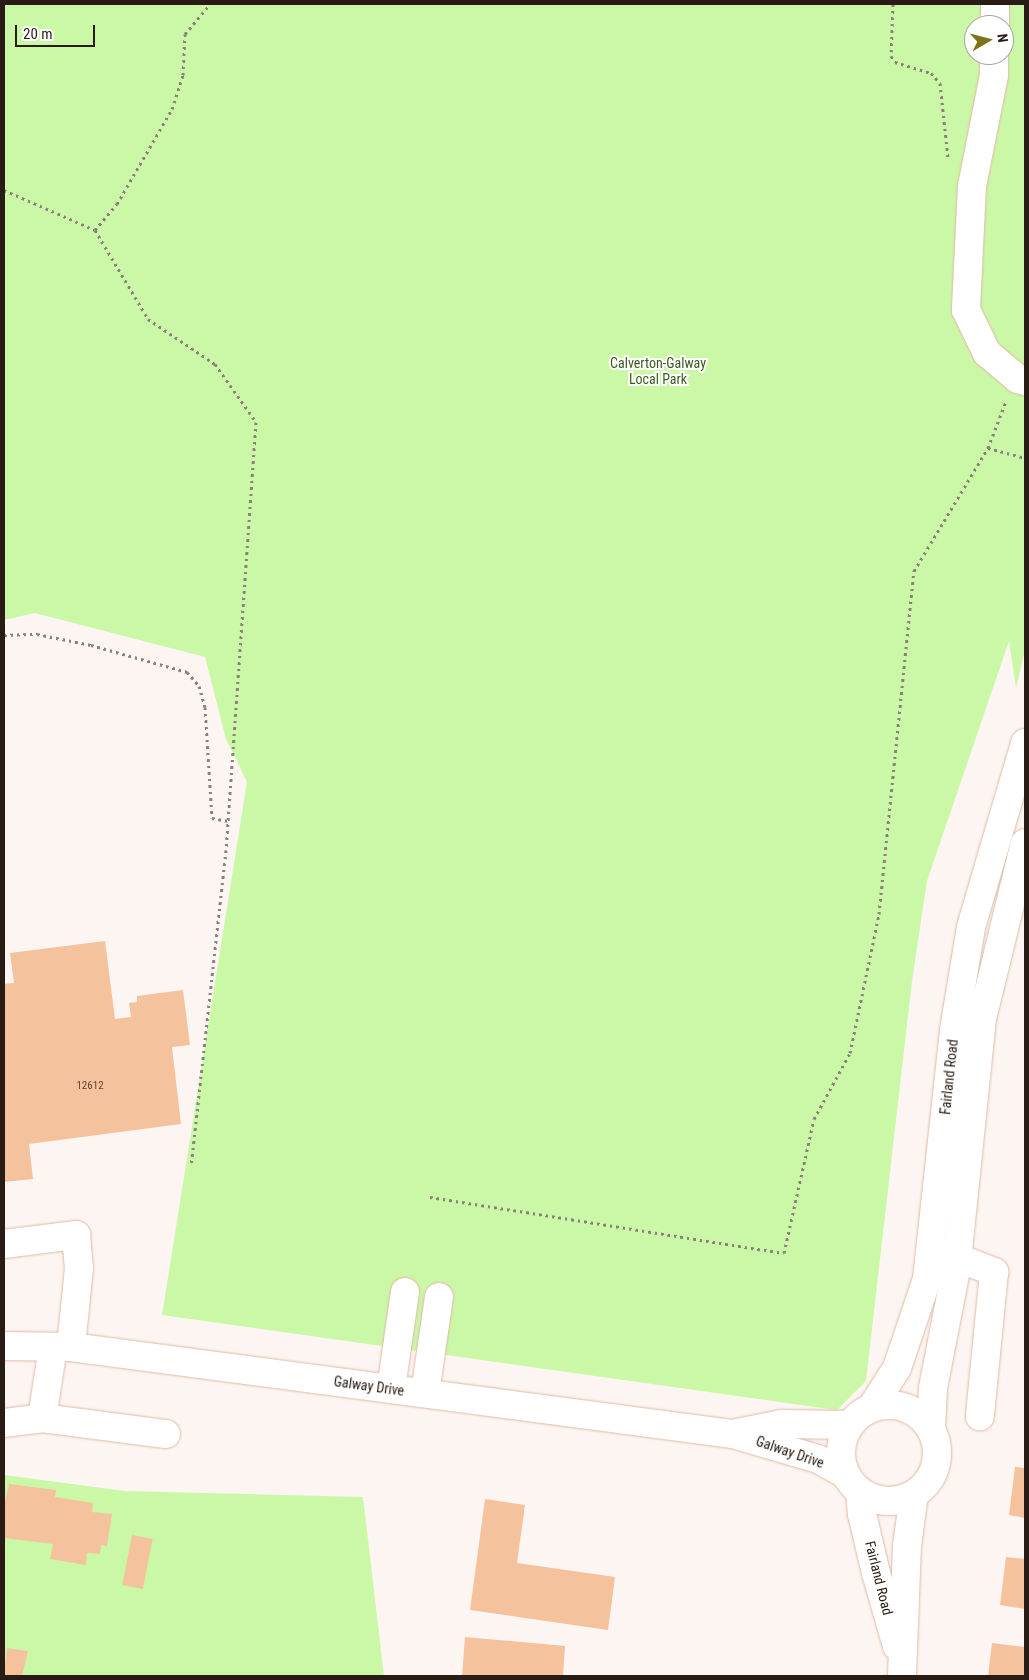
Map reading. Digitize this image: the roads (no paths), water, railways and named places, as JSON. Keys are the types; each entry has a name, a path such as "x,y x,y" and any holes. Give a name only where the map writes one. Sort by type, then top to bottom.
{"main road":[{"path":"994,65 994,75 972,186 966,310 987,354 1020,379"},
{"name":"Fairland Road","path":"872,1407 897,1368 927,1279 954,1030 971,927 1025,743"},
{"name":"Fairland Road","path":"931,1429 933,1388 958,1258 982,1019 1025,843"},
{"path":"4,1244 76,1235 79,1268 62,1347 42,1418"},
{"path":"930,1253 958,1258 994,1272 980,1416"},
{"path":"391,1389 405,1292"},
{"path":"425,1393 439,1297"},
{"name":"Galway Drive","path":"4,1346 62,1347 733,1434 818,1459 852,1483"},
{"path":"889,1404 905,1407 924,1419 931,1429 937,1453 936,1464 927,1482 914,1494 890,1502 873,1499 852,1483 840,1454 849,1425 872,1407 889,1404"},
{"path":"4,1423 42,1418 166,1434"},
{"name":"Galway Drive","path":"733,1434 782,1424 849,1425"},
{"name":"Fairland Road","path":"852,1483 862,1514 902,1670"},
{"name":"Fairland Road","path":"902,1670 907,1546 914,1494"}],"park label":[{"name":"Calverton-Galway Local Park","path":"658,372"}]}
